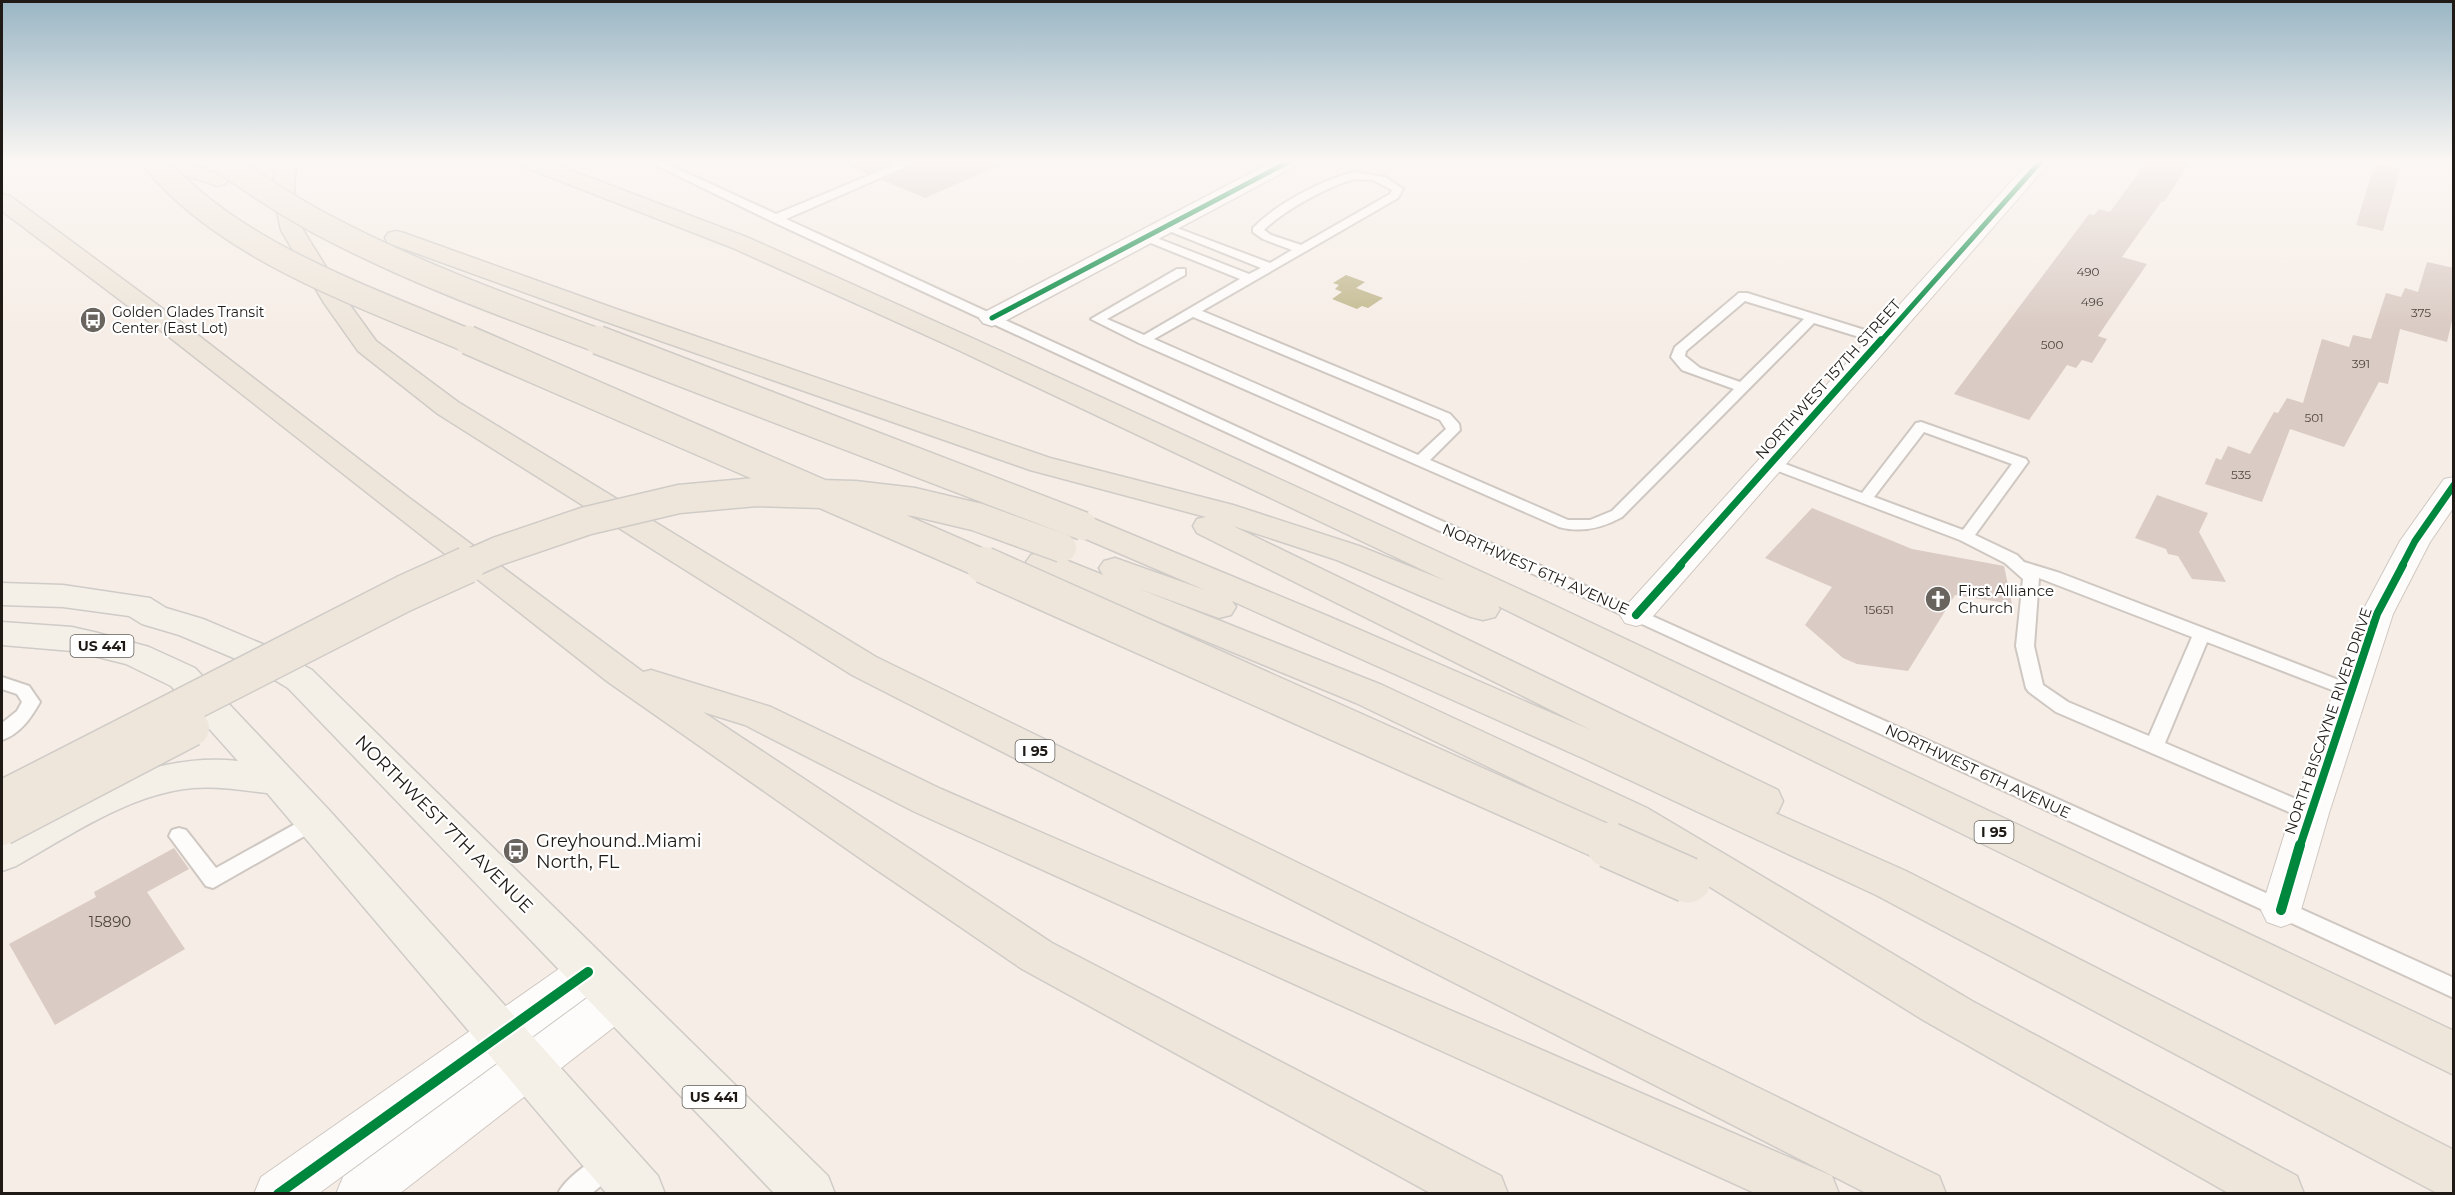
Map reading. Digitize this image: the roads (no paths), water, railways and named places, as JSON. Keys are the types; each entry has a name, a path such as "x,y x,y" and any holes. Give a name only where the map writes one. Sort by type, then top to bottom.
{"highway":[{"path":"23,217 177,331 620,673 1037,956 1483,1194"},
{"path":"218,217 306,271 853,506 1688,880 1957,1016 2279,1194"},
{"name":"I 95","path":"289,217 292,230 336,303 367,346 448,408 864,666 1921,1194"},
{"path":"306,217 434,279 779,407 1369,694 1633,819 1957,1016"},
{"path":"340,217 618,318 1007,453 1129,489 1222,512 1348,553 1498,616 1788,748 2210,954 2301,980"},
{"name":"I 95","path":"672,217 741,243 963,343 1524,605 2454,1054"},
{"path":"1129,489 1307,573 1919,879 2454,1156"},
{"path":"2,799 405,594 498,551 586,520 679,499 756,492 854,495 914,502 977,517 1063,545 1600,750 1891,883 2454,1176"},
{"path":"2,827 408,615 513,566 595,538 677,520 766,510 914,513 1063,545"},
{"path":"620,673 759,716 927,800 1814,1194"}],"main road":[{"name":"NORTHWEST 7TH AVENUE","path":"2,594 63,596 138,606 154,616 217,637 260,656 300,679 810,1194"},
{"path":"6,636 43,624 88,617 119,622 192,644 217,637"},
{"name":"US 441","path":"6,636 72,639 98,645 137,655 183,677 315,821 626,1177"},
{"path":"2,855 98,804 159,780 191,774 277,780"}],"street":[{"path":"992,318 1184,217"},
{"name":"NORTHWEST 157TH STREET","path":"1636,615 1991,217"},
{"name":"NORTH BISCAYNE RIVER DRIVE","path":"2281,910 2310,813 2367,640 2395,576 2424,525 2454,485"},
{"path":"360,1194 515,1052 603,986"},
{"path":"278,1194 515,1052"}],"lane":[{"name":"NORTHWEST 6TH AVENUE","path":"771,217 2454,989"},
{"path":"776,219 781,217"},
{"path":"1272,217 1257,230 1267,237 1301,249"},
{"path":"1144,340 1358,217"},
{"path":"1155,232 1270,267"},
{"path":"1155,232 1250,279"},
{"path":"1181,272 1097,319 1564,524 1578,527 1591,526 1617,514 1812,318"},
{"path":"1741,387 1687,367 1678,357 1678,353 1743,296 1882,340"},
{"path":"1193,312 1445,417 1454,430 1420,461"},
{"path":"1865,499 1921,426 2021,462 1966,537"},
{"path":"1770,463 1966,537 2011,559 2031,578 2025,646 2035,688 2062,707 2310,813"},
{"path":"2018,566 2054,577 2351,691"},
{"path":"2154,746 2202,634"},
{"path":"2,683 23,690 32,702 22,716 2,733"},
{"path":"179,836 213,880 315,821"},
{"path":"570,1194 626,1177"}],"place":[{"name":"Golden Glades Transit Center (East Lot)","path":"93,320"},
{"name":"First Alliance Church","path":"1938,599"},
{"name":"Greyhound..Miami North, FL","path":"516,851"}]}
